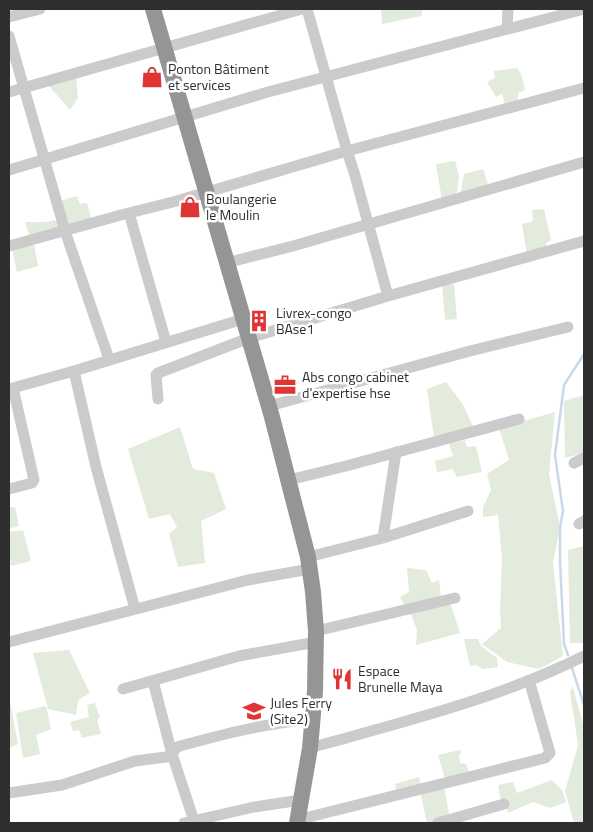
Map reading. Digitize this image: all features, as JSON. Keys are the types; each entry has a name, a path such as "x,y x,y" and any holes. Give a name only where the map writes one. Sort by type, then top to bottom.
{"highway":[{"path":"153,9 269,406 309,563 316,636 315,682 310,748 297,822"}],"street":[{"path":"9,17 40,9"},
{"path":"9,92 302,9"},
{"path":"307,9 388,296"},
{"path":"507,29 508,9"},
{"path":"9,170 268,92 584,9"},
{"path":"9,36 65,231 109,359"},
{"path":"9,246 173,202 347,151 584,88"},
{"path":"226,263 584,162"},
{"path":"129,213 166,342"},
{"path":"158,399 156,375 158,373 249,338 388,296 584,241"},
{"path":"9,490 32,483 34,480 11,388 74,371 243,319"},
{"path":"269,406 470,351 568,328"},
{"path":"74,371 96,467 135,609"},
{"path":"289,480 519,418"},
{"path":"383,538 396,452"},
{"path":"9,642 309,563 468,511"},
{"path":"123,689 455,598"},
{"path":"310,748 431,714 529,680 584,656"},
{"path":"297,822 545,758 550,753 529,680"},
{"path":"153,681 189,822 254,807 301,800"},
{"path":"9,793 62,785 135,761 160,758 172,754 180,746 220,735 280,722 312,719"},
{"path":"438,823 504,804"}],"green space":[{"path":"381,9 423,9 421,16 382,24"},
{"path":"517,68 521,74 525,90 518,93 518,102 506,108 502,94 496,97 487,82 495,78 494,71"},
{"path":"76,77 78,98 70,110 48,85"},
{"path":"455,161 459,176 456,197 442,200 436,164"},
{"path":"483,169 489,188 460,196 464,174"},
{"path":"77,196 80,204 87,203 92,221 67,227 60,201"},
{"path":"544,209 551,240 546,243 546,250 527,254 522,224 533,221 532,210"},
{"path":"55,220 62,228 30,238 25,222"},
{"path":"34,244 38,266 17,272 12,250"},
{"path":"454,284 457,319 445,320 442,285"},
{"path":"446,382 462,403 474,428 434,438 427,389"},
{"path":"584,395 584,453 565,458 564,401"},
{"path":"555,412 549,474 560,527 553,563 563,656 539,669 507,662 482,644 501,628 502,558 498,515 483,517 483,507 491,490 487,474 509,460 499,428"},
{"path":"180,427 193,469 214,473 226,509 201,521 205,563 178,567 169,534 177,527 170,514 149,519 128,449"},
{"path":"465,440 467,447 476,446 482,472 457,477 453,469 437,472 435,461 453,456 449,444"},
{"path":"9,507 15,507 19,526 9,529"},
{"path":"23,530 31,561 11,566 9,532"},
{"path":"584,546 584,643 570,643 568,550"},
{"path":"407,568 426,570 432,583 439,580 441,597 405,606 400,597 409,592"},
{"path":"450,602 460,633 416,645 417,630 410,612"},
{"path":"464,639 478,639 481,646 497,658 498,667 483,669 476,665 470,666"},
{"path":"69,650 90,693 78,700 76,715 48,709 33,653"},
{"path":"573,687 584,728 584,823 574,823 565,791 578,745 570,692"},
{"path":"9,696 18,744 9,748"},
{"path":"95,703 100,718 97,720 101,734 82,738 79,730 73,731 70,722 89,717 87,705"},
{"path":"46,706 51,729 36,735 40,754 23,758 16,713"},
{"path":"460,750 460,763 466,764 470,776 446,782 438,755"},
{"path":"419,777 422,789 397,795 395,784"},
{"path":"552,780 562,790 566,802 550,808 533,802 508,813 505,800 501,802 498,785 513,782 517,793"},
{"path":"444,786 450,819 427,823 420,792"}],"waterway":[{"path":"568,655 564,644 560,560 560,527 563,511 555,455 564,385 584,354"},
{"path":"572,668 584,705"}],"place":[{"name":"Ponton Bâtiment et services","path":"152,77"},
{"name":"Boulangerie le Moulin","path":"190,207"},
{"name":"Livrex-congo BAse1","path":"259,321"},
{"name":"Abs congo cabinet d'expertise hse","path":"285,385"},
{"name":"Espace Brunelle Maya","path":"342,679"},
{"name":"Jules Ferry (Site2)","path":"254,711"}]}
